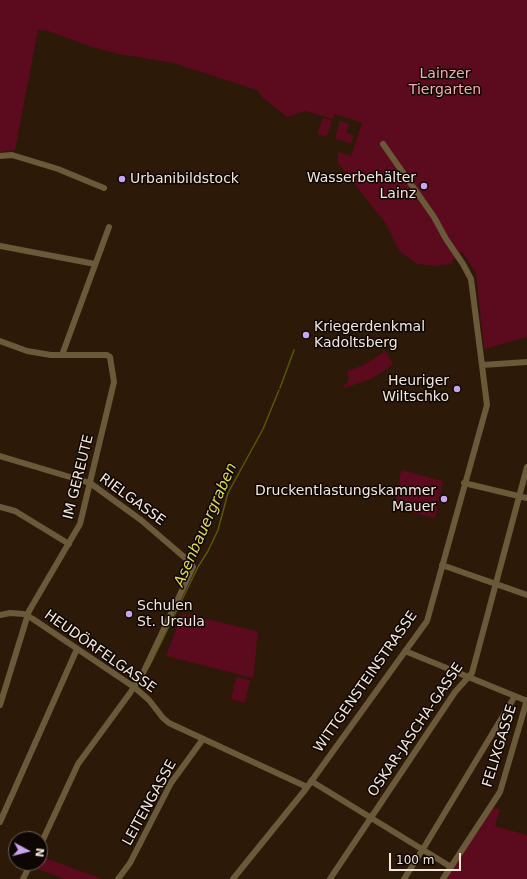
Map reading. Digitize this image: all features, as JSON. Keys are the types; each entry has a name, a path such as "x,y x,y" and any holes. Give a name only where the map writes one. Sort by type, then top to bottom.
{"street":[{"name":"WITTGENSTEINSTRASSE","path":"233,879 309,784 427,621 464,483 487,405 469,273 434,217 383,144"},
{"path":"0,156 12,155 58,169 104,188"},
{"path":"0,341 27,351 51,355 62,354 94,264 109,227"},
{"path":"0,246 94,264"},
{"name":"IM GEREUTE","path":"0,705 29,611 80,524 114,385 109,355 62,354"},
{"path":"482,365 527,362"},
{"name":"RIELGASSE","path":"0,456 90,483 141,520 188,560 193,567 144,671 134,687"},
{"name":"OSKAR-JASCHA-GASSE","path":"330,879 370,817 455,692 472,673 527,467"},
{"path":"464,483 527,498"},
{"path":"0,507 15,511 69,544"},
{"path":"442,565 527,595"},
{"name":"HEUDÖRFELGASSE","path":"0,614 10,613 24,614 28,616 134,687 151,702 166,721 203,739 309,784 370,817 451,867"},
{"path":"0,822 77,648"},
{"path":"405,651 527,700"},
{"path":"47,831 78,764 134,687"},
{"path":"404,879 423,850 515,696"},
{"name":"FELIXGASSE","path":"443,879 491,808 500,792 527,700"},
{"name":"LEITENGASSE","path":"118,879 130,863 171,783 203,739"}],"green space":[{"name":"Lainzer Tiergarten","path":"0,0 527,0 527,337 484,349 476,273 462,252 454,258 451,264 433,266 417,264 400,252 386,224 338,163 338,152 351,156 362,123 335,114 333,119 305,111 287,117 262,97 257,90 173,63 119,54 95,48 48,31 38,30 15,150 0,152"},
{"path":"323,118 332,121 327,137 317,134"},
{"path":"340,121 349,124 346,133 354,135 351,144 335,138"},
{"path":"386,351 393,365 371,379 344,388 344,385 348,383 347,381 349,379 347,371 362,366"},
{"path":"401,470 443,481 435,518 395,509"},
{"path":"182,613 256,631 258,633 253,678 166,656"},
{"path":"236,677 250,680 245,703 231,699"},
{"path":"493,808 500,809 495,826 527,835 527,879 446,879"},
{"path":"48,859 102,879 65,879 42,871 48,871"}],"waterway":[{"name":"Asenbauergraben","path":"280,388 294,350"},
{"name":"Asenbauergraben","path":"149,667 198,567 218,530 228,493 263,429 279,390"}],"place":[{"name":"Urbanibildstock","path":"122,179"},
{"name":"Wasserbehälter Lainz","path":"424,186"},
{"name":"Kriegerdenkmal Kadoltsberg","path":"306,335"},
{"name":"Heuriger Wiltschko","path":"457,389"},
{"name":"Druckentlastungskammer Mauer","path":"444,499"},
{"name":"Schulen St. Ursula","path":"129,614"}]}
